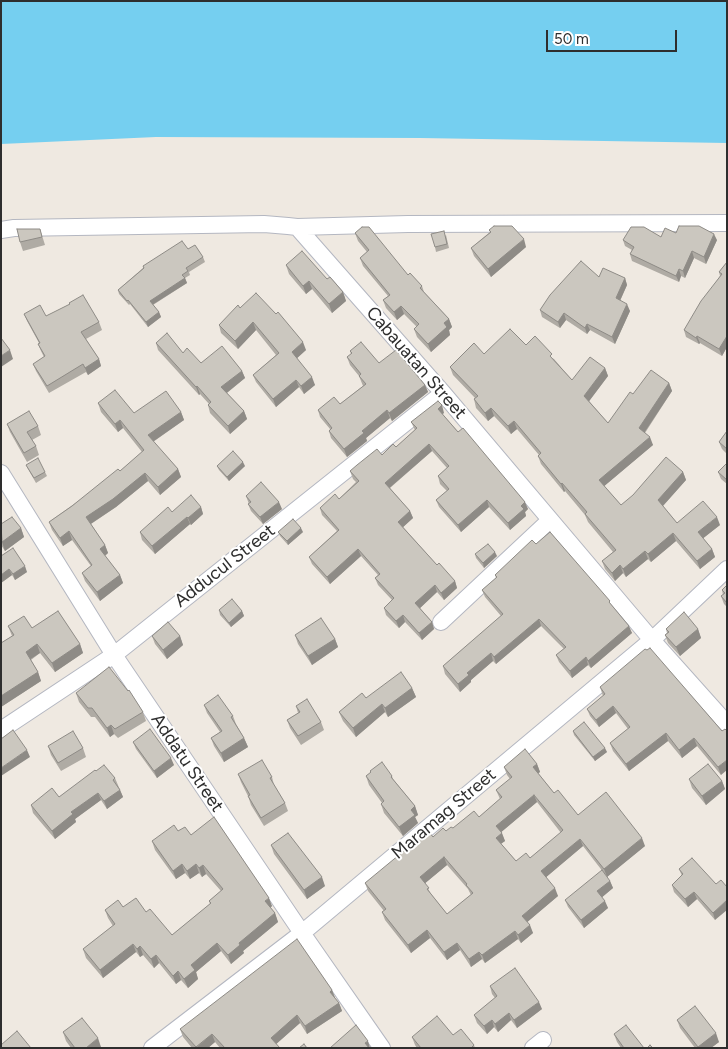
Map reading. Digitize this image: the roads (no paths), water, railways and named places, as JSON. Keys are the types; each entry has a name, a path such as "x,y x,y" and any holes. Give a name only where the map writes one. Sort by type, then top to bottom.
{"street":[{"path":"1,230 14,228 264,224 296,227 418,224 727,223"},
{"name":"Cabauatan Street","path":"296,227 443,394 652,640 727,724"},
{"name":"Adducul Street","path":"1,730 114,655 443,394"},
{"name":"Addatu Street","path":"1,473 114,655 382,1048"},
{"path":"440,622 550,520"},
{"name":"Maramag Street","path":"152,1048 302,933 652,640 727,569"}],"water":[{"path":"1,1 727,1 727,143 420,138 156,137 1,144"}]}
